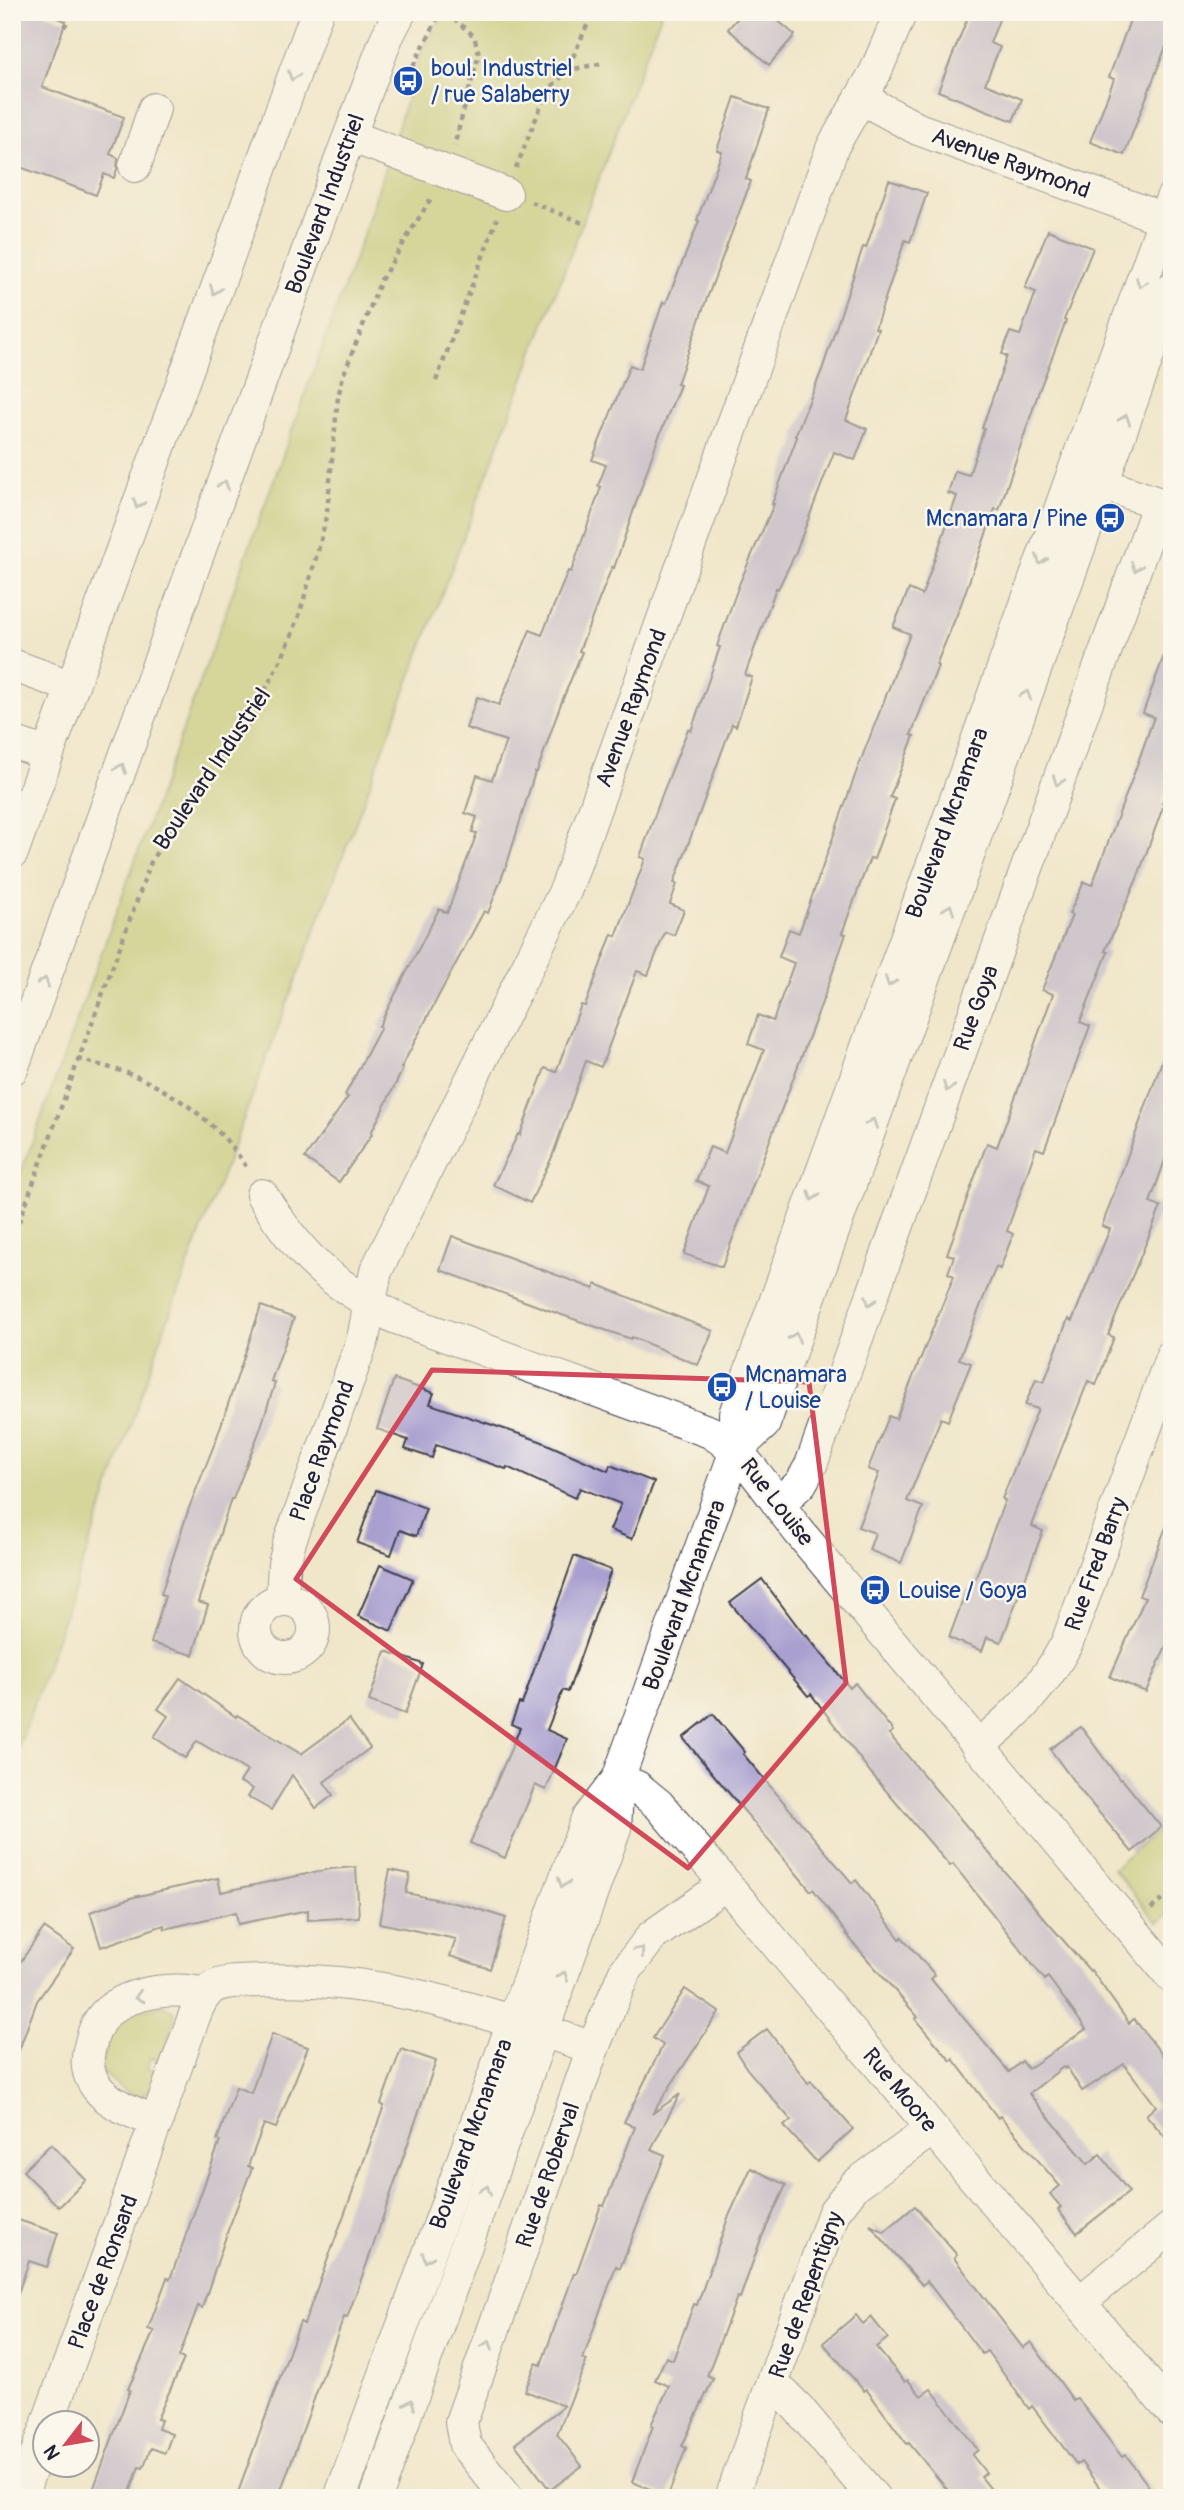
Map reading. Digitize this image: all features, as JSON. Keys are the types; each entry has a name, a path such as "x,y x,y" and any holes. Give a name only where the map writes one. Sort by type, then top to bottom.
{"street":[{"path":"12,853 317,12"},
{"name":"Avenue Raymond","path":"370,1304 378,1266 566,889 833,146 880,64 901,12"},
{"name":"Boulevard Industriel","path":"12,1069 350,136 389,16"},
{"name":"Avenue Raymond","path":"861,98 918,129 1168,208"},
{"path":"135,166 154,109"},
{"path":"350,136 506,194"},
{"name":"Boulevard Mcnamara","path":"376,2498 615,1828 618,1779 736,1450 735,1414 1168,208"},
{"name":"Boulevard Mcnamara","path":"736,1450 764,1424 1172,289"},
{"path":"1072,473 1166,505"},
{"name":"Rue Goya","path":"779,1504 801,1483 811,1465 1166,505"},
{"path":"12,665 72,687"},
{"path":"12,742 48,754"},
{"name":"Rue Louise","path":"262,1195 290,1238 312,1263 338,1284 370,1304 400,1320 710,1432 736,1450 800,1533 1172,1977"},
{"name":"Place Raymond","path":"282,1599 284,1564 290,1541 363,1339 370,1304"},
{"name":"Rue Fred Barry","path":"977,1746 1007,1723 1031,1698 1067,1643 1172,1355"},
{"name":"Boulevard Mcnamara","path":"340,2498 587,1819 618,1779"},
{"name":"Rue Moore","path":"618,1779 637,1787 651,1798 1172,2412"},
{"name":"Rue de Roberval","path":"508,2498 466,2445 461,2423 593,2048 617,1988 642,1948 664,1926 726,1884"},
{"path":"158,2122 108,2098 95,2084 87,2062 94,2032 107,2012 130,1999 171,1991 206,1994 216,1986 234,1982 338,1982 417,1995 513,2020 593,2048"},
{"name":"Place de Ronsard","path":"53,2408 194,2018 206,1994"},
{"name":"Rue de Repentigny","path":"731,2498 830,2223 840,2202 855,2185 932,2129"},
{"path":"1080,2302 1172,2227"},
{"path":"772,2387 783,2393 798,2408 874,2498"},
{"path":"20,2498 32,2467"}],"path":[{"path":"64,27 73,12"},
{"path":"410,78 413,66 443,12 474,36 479,54 452,151"},
{"path":"558,79 572,59 593,12"},
{"name":"Boulevard Industriel","path":"12,1241 151,862 179,812 249,722 286,649 298,619 327,512 338,397 343,376 381,280 439,184"},
{"path":"506,194 585,224"},
{"path":"78,1059 126,1073 167,1092 206,1121 239,1154"},
{"path":"1146,1913 1172,1892"}],"highlighted area":[{"path":"432,1370 809,1382 846,1683 688,1868 296,1579"}],"green space":[{"path":"445,12 662,12 166,1324 12,1767 12,1198 366,227 423,48"},
{"path":"1172,1818 1172,1911 1158,1923 1113,1869"},
{"path":"165,2005 174,2012 175,2018 160,2060 150,2058 147,2068 156,2071 150,2090 143,2096 124,2091 100,2067 111,2028 130,2012"}],"building":[{"path":"12,12 42,12 66,21 42,87 124,117 110,154 118,158 114,178 104,174 96,195 12,164"},
{"path":"743,12 768,12 795,35 769,65 728,29"},
{"path":"970,12 1002,12 990,43 1000,47 985,84 1022,99 1013,121 938,91"},
{"path":"1133,12 1172,12 1172,31 1124,155 1090,142 1114,79 1109,77"},
{"path":"735,97 769,109 746,179 751,181 703,309 677,384 680,385 656,444 614,568 612,567 579,651 582,652 535,772 508,861 488,913 484,911 439,995 401,1068 403,1069 372,1134 339,1182 305,1158 348,1097 345,1095 439,909 447,913 477,833 472,832 477,817 465,813 477,775 492,780 506,741 466,728 477,697 499,705 530,630 542,635 568,571 571,572 606,465 592,460 630,365 640,369 663,302 666,303 699,221 697,220 722,152 717,150"},
{"path":"889,180 927,193 910,242 905,240 846,420 867,429 855,460 834,452 795,554 778,589 776,588 745,675 752,677 736,726 732,724 674,883 677,884 670,904 684,910 674,935 665,932 648,975 637,971 601,1067 586,1061 552,1157 530,1203 493,1185 518,1134 520,1135 545,1068 556,1072 612,934 616,936 645,859 640,857 662,795 688,729 691,731 720,647 717,646 740,582 774,504 797,437 795,436 822,370 863,247 866,248"},
{"path":"1048,230 1093,248 1064,320 1066,321 999,510 995,509 936,665 938,666 911,735 914,736 890,797 895,799 874,859 870,858 842,933 846,934 824,997 722,1267 684,1254 709,1186 696,1181 710,1147 725,1153 764,1050 748,1044 758,1015 773,1021 794,963 779,957 789,929 799,933 857,770 910,634 893,627 909,589 922,595 957,496 948,493 955,471 969,475 1007,356 1002,354 1010,332 1020,335 1036,292 1025,288"},
{"path":"1169,642 1172,642 1172,776 1162,803 1164,804 1137,879 1105,951 1108,952 1080,1022 1090,1026 1044,1151 1036,1148 1007,1231 1013,1234 1000,1269 996,1267 959,1359 971,1363 948,1421 941,1418 907,1501 923,1507 901,1563 869,1550 875,1533 858,1527 879,1473 868,1469 889,1416 896,1419 954,1276 948,1273 954,1256 947,1254 987,1143 997,1147 1053,994 1042,990 1072,915 1069,914 1084,882 1092,885 1132,779 1154,717 1143,713"},
{"path":"1169,1042 1172,1042 1172,1140 1150,1203 1161,1207 1108,1335 1114,1337 1096,1385 1088,1381 1032,1526 1043,1531 1001,1642 987,1637 982,1651 949,1638 967,1589 971,1590 1005,1500 1002,1499 1038,1409 1025,1405 1036,1379 1044,1382 1068,1319 1072,1321 1110,1229 1102,1226"},
{"path":"452,1236 594,1289 596,1284 713,1331 698,1365 632,1337 631,1339 562,1315 440,1270"},
{"path":"261,1306 294,1318 271,1381 275,1383 260,1430 231,1499 198,1602 208,1605 193,1655 151,1643 165,1596 161,1594 189,1508 216,1440"},
{"path":"394,1379 434,1393 430,1404 540,1441 608,1471 610,1465 654,1482 632,1539 610,1530 621,1504 580,1488 575,1498 507,1467 506,1469 436,1445 432,1458 405,1449 408,1440 377,1429"},
{"path":"376,1490 426,1508 416,1536 400,1530 391,1555 357,1543"},
{"path":"1170,1517 1172,1632 1146,1692 1110,1677 1145,1598 1139,1596"},
{"path":"574,1556 611,1570 568,1692 563,1690 547,1730 567,1739 546,1790 535,1785 505,1858 470,1843 520,1728 511,1724 519,1703 522,1704"},
{"path":"380,1565 413,1579 391,1631 358,1616"},
{"path":"762,1579 805,1636 850,1688 855,1683 893,1731 889,1734 1042,1916 1091,1970 1129,2023 1134,2019 1172,2067 1172,2145 1146,2115 1156,2106 1124,2064 1082,2091 1067,2067 1063,2067 1029,2094 1088,2164 1100,2154 1129,2192 1077,2233 1058,2210 1061,2207 1050,2194 1060,2186 1000,2116 998,2118 953,2059 951,2061 915,2019 918,2017 855,1945 813,1889 811,1891 683,1738 713,1714 745,1752 743,1754 852,1883 856,1880 900,1939 902,1937 935,1975 931,1979 1009,2072 1022,2061 1028,2069 1086,2029 1048,1977 1045,1980 953,1864 950,1866 871,1773 811,1694 808,1696 730,1603"},
{"path":"386,1651 423,1664 405,1714 369,1701"},
{"path":"180,1678 236,1717 237,1715 301,1754 349,1719 370,1748 324,1782 333,1795 316,1808 292,1775 271,1810 248,1797 253,1789 240,1782 247,1771 197,1741 185,1758 154,1737 168,1716 158,1709"},
{"path":"1081,1727 1120,1780 1122,1779 1161,1827 1132,1852 1050,1749"},
{"path":"356,1867 359,1917 308,1920 308,1910 238,1924 236,1912 165,1929 164,1925 101,1947 90,1912 134,1897 218,1878 221,1892 330,1869"},
{"path":"390,1870 410,1874 406,1893 468,1906 506,1918 490,1969 450,1956 456,1939 379,1923"},
{"path":"44,1928 74,1949 37,2001 15,2061 12,2061 12,1974"},
{"path":"685,1989 719,2012 652,2114 680,2094 651,2149 665,2155 620,2268 616,2266 583,2359 587,2360 557,2434 582,2466 550,2490 515,2444 564,2406 525,2391 536,2363 541,2365 574,2273 576,2274 601,2205 604,2206 635,2127 624,2122 663,2045 653,2038"},
{"path":"767,2029 808,2083 811,2081 853,2129 817,2162 784,2126 791,2120 747,2069 736,2052"},
{"path":"272,2034 308,2047 276,2128 264,2124 248,2166 252,2168 202,2308 198,2306 179,2357 184,2359 157,2419 161,2420 158,2429 172,2434 165,2453 151,2448 143,2468 139,2467 128,2498 90,2498 97,2478 102,2478 102,2466 130,2390 128,2389 154,2331 148,2329 167,2278 170,2279 220,2141 217,2140 236,2087 251,2093"},
{"path":"401,2049 436,2061 347,2318 344,2317 278,2498 236,2498 300,2322 304,2324 384,2106 381,2104"},
{"path":"51,2144 86,2180 59,2207 23,2171"},
{"path":"751,2168 786,2185 761,2239 740,2298 737,2297 707,2376 713,2379 682,2446 686,2448 668,2496 632,2482 653,2426 651,2425 669,2386 655,2380 666,2357 673,2360 694,2304 697,2305 728,2218"},
{"path":"915,2206 957,2255 954,2258 1023,2348 1031,2342 1073,2400 1077,2398 1122,2457 1126,2455 1157,2498 1107,2498 1081,2462 1077,2465 1032,2406 1029,2409 987,2351 982,2354 927,2281 922,2285 870,2225 884,2232"},
{"path":"12,2218 58,2233 47,2267 29,2261 16,2299 12,2299"},
{"path":"856,2315 863,2324 871,2317 888,2338 876,2347 905,2382 908,2380 921,2396 931,2389 978,2450 972,2455 986,2473 981,2477 998,2498 954,2498 909,2443 907,2444 866,2389 864,2391 823,2343"}],"place":[{"name":"boul. Industriel / rue Salaberry","path":"408,81"},
{"name":"Mcnamara / Pine","path":"1110,518"},
{"name":"Mcnamara / Louise","path":"722,1387"},
{"name":"Louise / Goya","path":"875,1590"}]}
